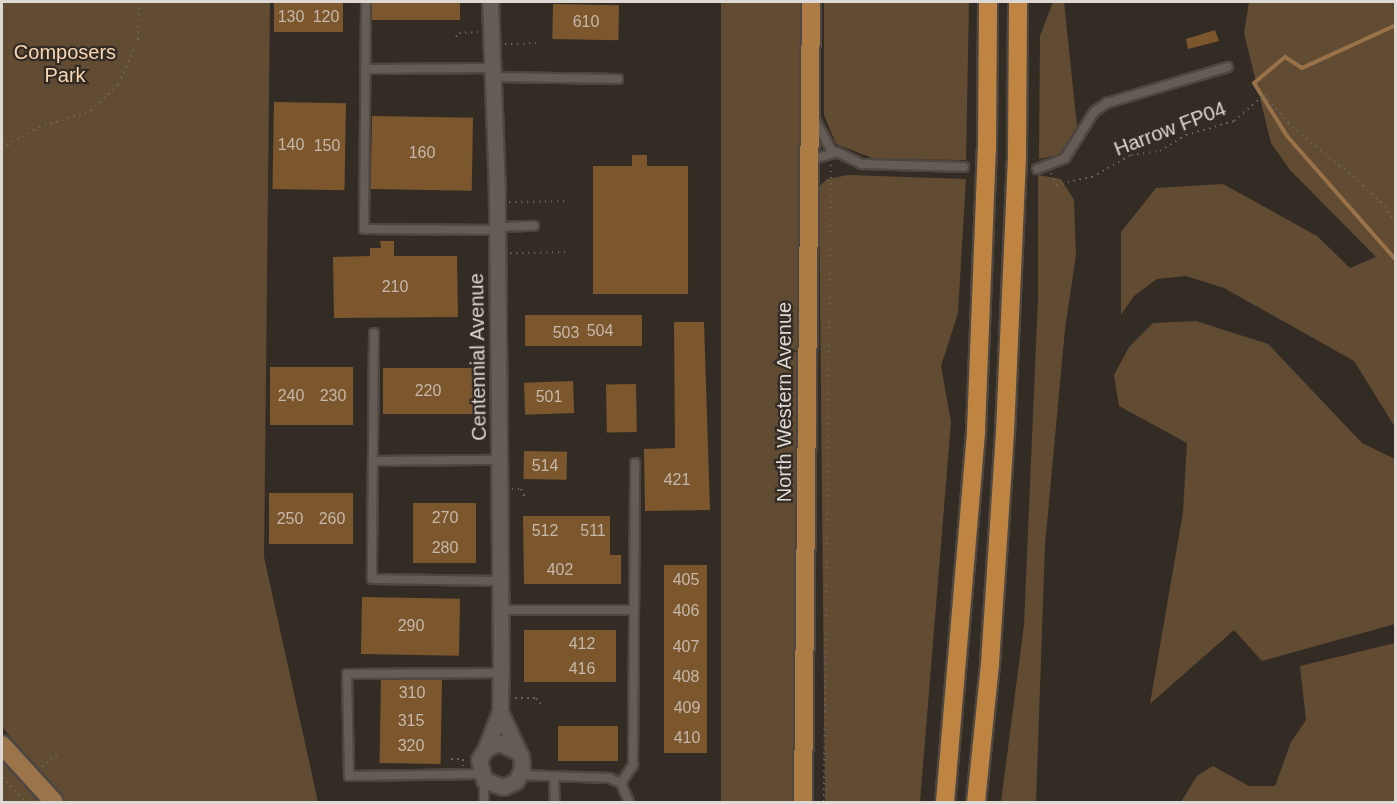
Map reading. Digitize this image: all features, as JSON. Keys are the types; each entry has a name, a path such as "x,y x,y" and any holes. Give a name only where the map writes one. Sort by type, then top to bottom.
{"highway":[{"name":"North Western Avenue","path":"803,802 811,2"},
{"path":"945,802 975,431 986,182 988,2"},
{"path":"976,802 1005,443 1017,165 1018,2"}],"main road":[{"path":"2,745 54,802"}],"street":[{"name":"Centennial Avenue","path":"490,2 495,73 498,228 500,705"},
{"path":"500,705 522,763 520,775 503,787 482,777 478,760 486,748 500,705"},
{"path":"486,748 500,743 518,752"}],"lane":[{"path":"366,2 364,229 534,226"},
{"path":"1037,169 1065,158 1094,112 1107,103 1228,67"},
{"path":"365,69 618,79"},
{"path":"810,111 835,153 862,164 964,167"},
{"path":"810,160 835,153"},
{"path":"374,333 372,579 500,581"},
{"path":"374,461 500,460"},
{"path":"621,783 633,765 635,463"},
{"path":"500,610 634,610"},
{"path":"484,802 482,777 349,776 347,674 501,673"},
{"path":"520,775 554,778 609,778 621,783 629,802"},
{"path":"554,778 555,802"}],"path":[{"path":"2,148 39,127 91,111 119,84 138,39 139,2"},
{"path":"456,37 459,33 536,43"},
{"name":"Harrow FP04","path":"1050,171 1056,184 1092,177 1131,155 1160,151 1186,135 1234,121 1264,95 1288,123 1364,185 1385,206 1395,224"},
{"path":"824,802 829,180 835,153"},
{"path":"497,202 566,201"},
{"path":"498,253 566,252"},
{"path":"500,490 521,489 525,498"},
{"path":"500,705 536,698 542,706"},
{"path":"31,777 57,754"},
{"path":"2,777 25,802"}],"green space":[{"name":"Composers Park","path":"2,2 270,2 264,557 318,802 67,802 2,727"},
{"path":"721,2 800,2 800,802 721,802"},
{"path":"824,2 969,2 966,160 875,159 836,144 824,115"},
{"path":"1053,2 1064,2 1077,126 1062,154 1039,159 1040,36"},
{"path":"1249,2 1395,2 1395,427 1354,361 1224,288 1186,276 1157,279 1134,296 1121,315 1121,232 1156,188 1223,184 1317,236 1350,268 1376,257 1290,170 1271,143 1244,33"},
{"path":"848,175 966,179 958,313 941,366 951,422 920,802 825,802 819,187 827,179"},
{"path":"1038,175 1061,179 1074,200 1076,255 1065,329 1045,545 1036,802 1001,802 1024,625 1038,297"},
{"path":"1196,321 1268,344 1362,443 1395,459 1395,624 1262,661 1234,630 1150,704 1183,512 1187,443 1119,406 1114,375 1129,347 1153,323"},
{"path":"1395,643 1395,802 1181,802 1197,776 1213,766 1249,786 1275,786 1291,742 1306,720 1300,666"},
{"path":"2,757 46,802 2,802"}],"building":[{"path":"274,2 343,2 343,32 274,32"},
{"path":"372,2 460,2 460,20 372,20"},
{"path":"553,4 619,5 618,40 552,39"},
{"path":"1215,30 1219,41 1188,49 1186,39"},
{"path":"274,102 346,103 344,190 272,189"},
{"path":"372,116 473,118 472,191 371,189"},
{"path":"632,155 647,155 647,166 688,166 688,294 593,294 593,166 632,166"},
{"path":"380,241 394,241 394,256 457,256 458,317 334,318 333,257 370,256 370,248 381,248"},
{"path":"525,315 642,315 642,346 525,346"},
{"path":"674,322 704,322 710,510 645,511 644,449 675,448"},
{"path":"270,367 353,367 353,425 270,425"},
{"path":"383,368 474,368 474,414 383,414"},
{"path":"573,381 574,413 525,415 524,383"},
{"path":"636,384 637,432 607,433 606,385"},
{"path":"524,451 567,452 567,480 524,479"},
{"path":"269,493 353,493 353,544 269,544"},
{"path":"413,503 476,503 476,563 413,563"},
{"path":"523,516 610,516 610,555 621,555 621,584 524,584"},
{"path":"664,565 707,565 707,753 664,753"},
{"path":"362,597 460,599 459,656 361,654"},
{"path":"524,630 616,630 616,682 524,682"},
{"path":"381,678 442,679 441,764 380,763"},
{"path":"558,726 618,726 618,761 558,761"}],"waterway":[{"path":"1396,25 1302,68 1285,57 1254,83 1287,136 1396,260"}]}
